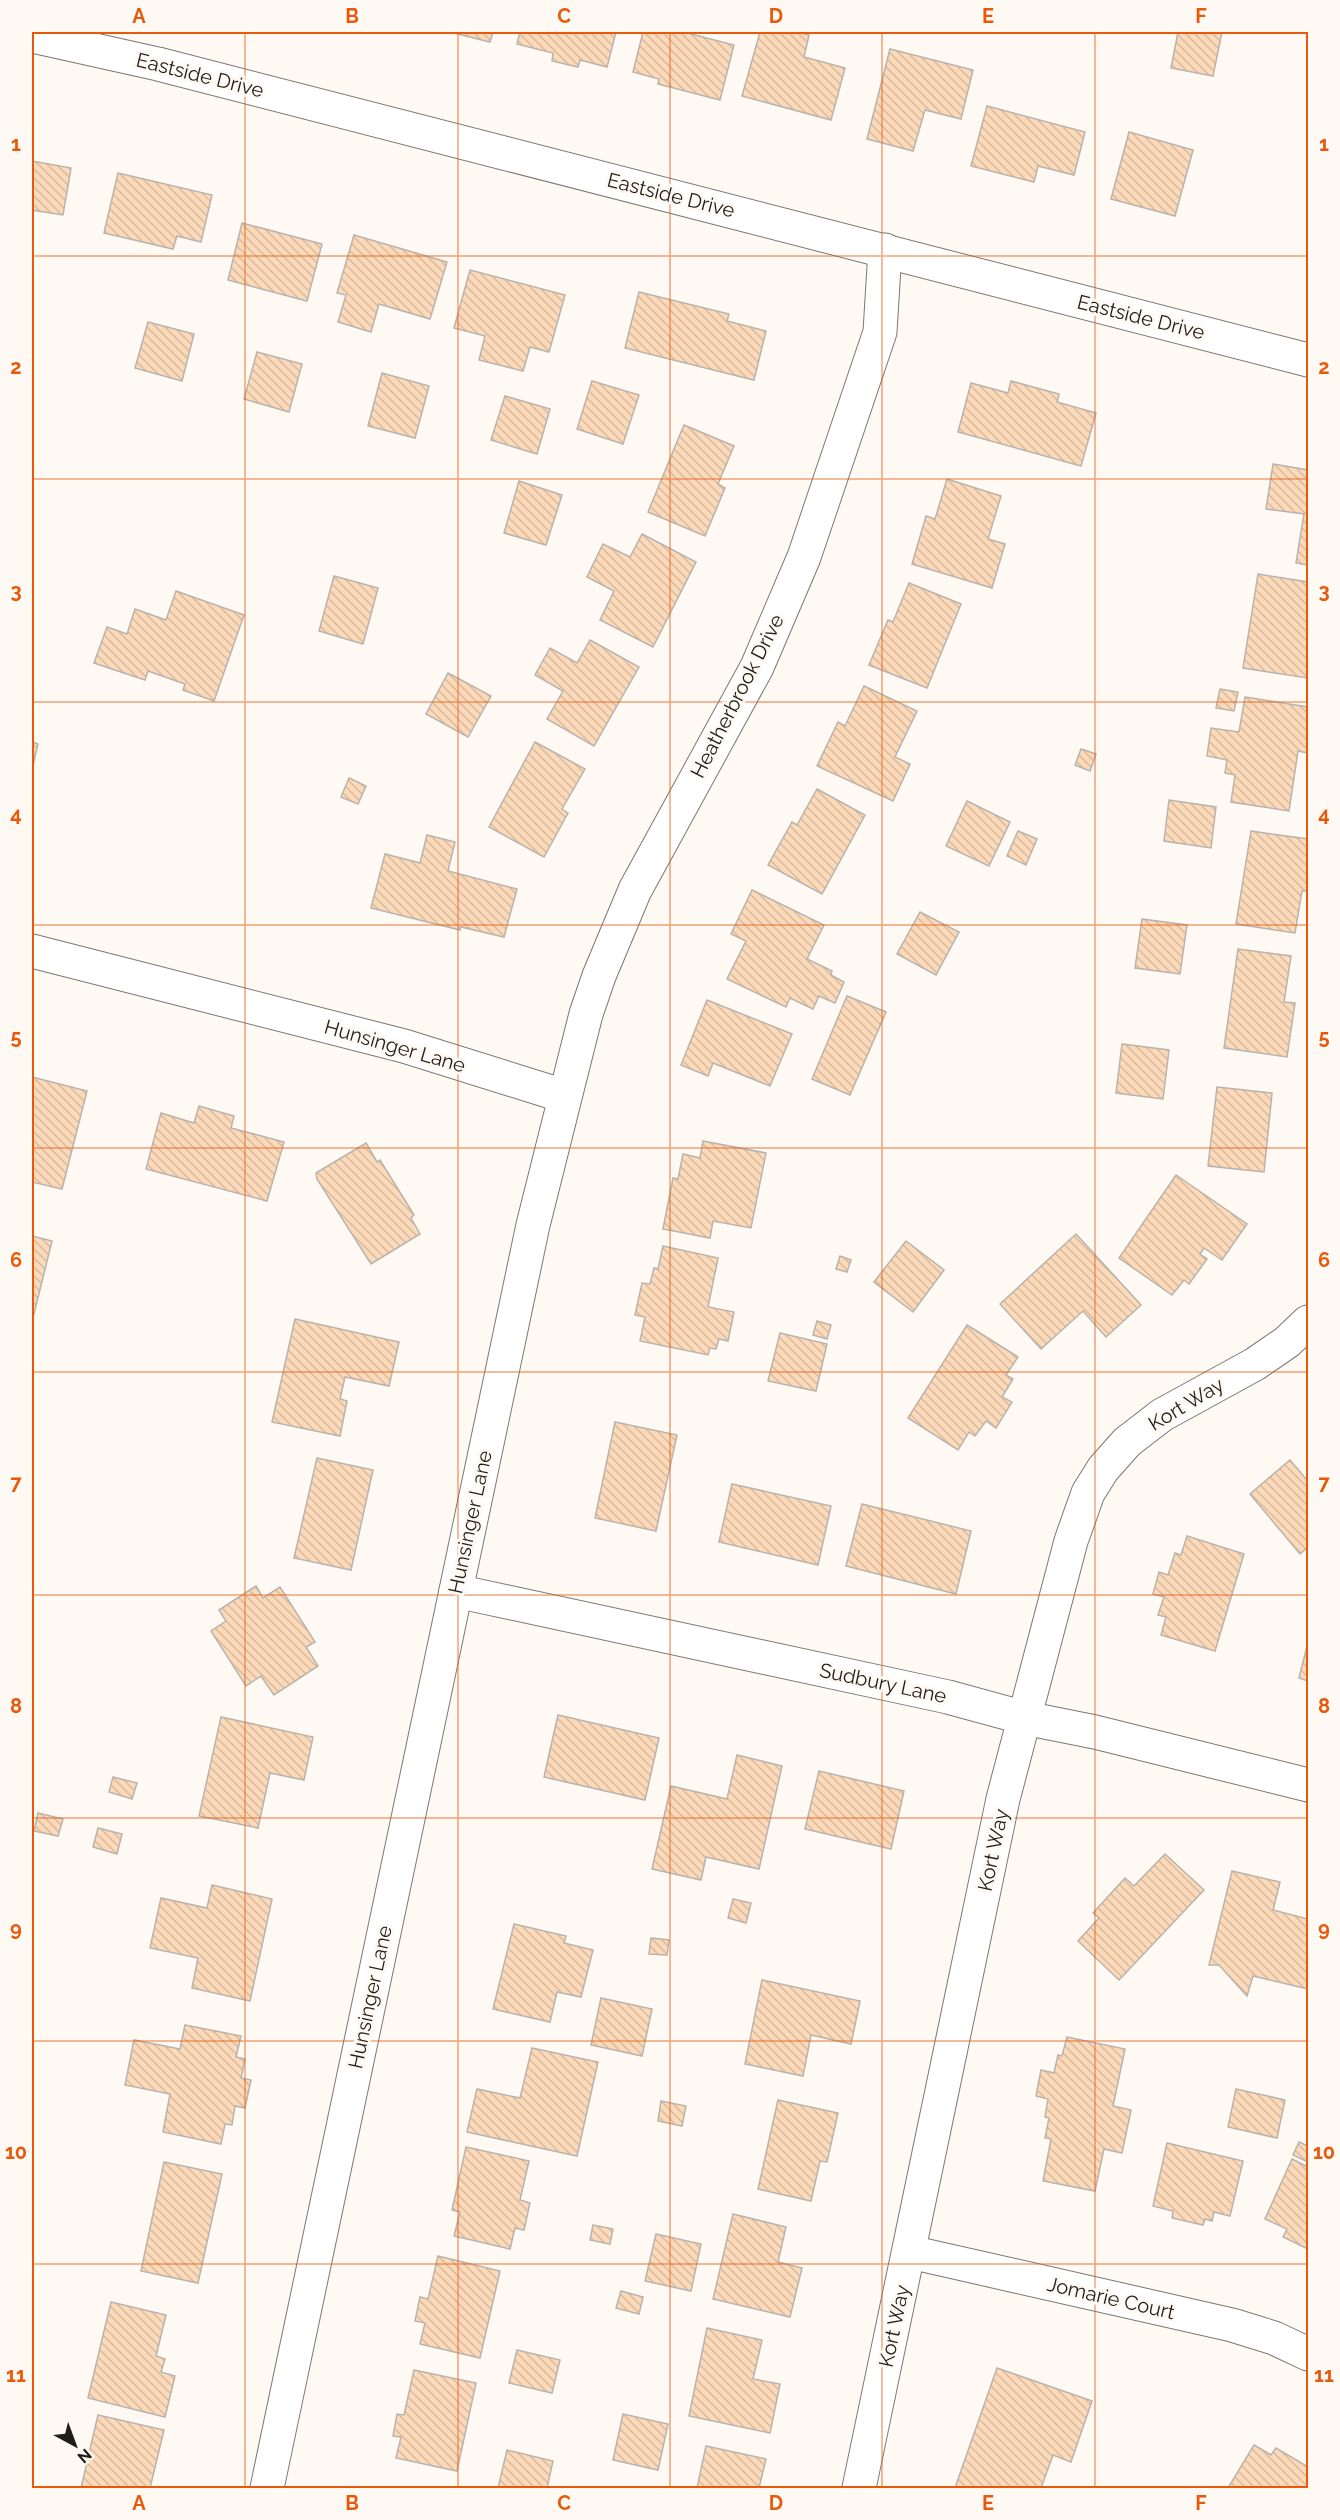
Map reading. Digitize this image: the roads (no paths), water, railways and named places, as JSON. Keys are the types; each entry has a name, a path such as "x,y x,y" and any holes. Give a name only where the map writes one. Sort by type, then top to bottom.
{"street":[{"name":"Eastside Drive","path":"32,36 158,64 1308,360"},
{"name":"Heatherbrook Drive","path":"564,1096 599,976 635,890 757,667 804,556 880,332 885,250"},
{"name":"Hunsinger Lane","path":"32,951 404,1046 564,1096 533,1225 267,2488"},
{"name":"Kort Way","path":"859,2488 1003,1799 1071,1541 1088,1493 1103,1469 1127,1442 1162,1415 1255,1364 1287,1342 1308,1322"},
{"name":"Sudbury Lane","path":"456,1591 948,1696 1025,1718 1095,1732 1308,1785"},
{"name":"Jomarie Court","path":"910,2252 1233,2325 1274,2338 1308,2354"}]}
